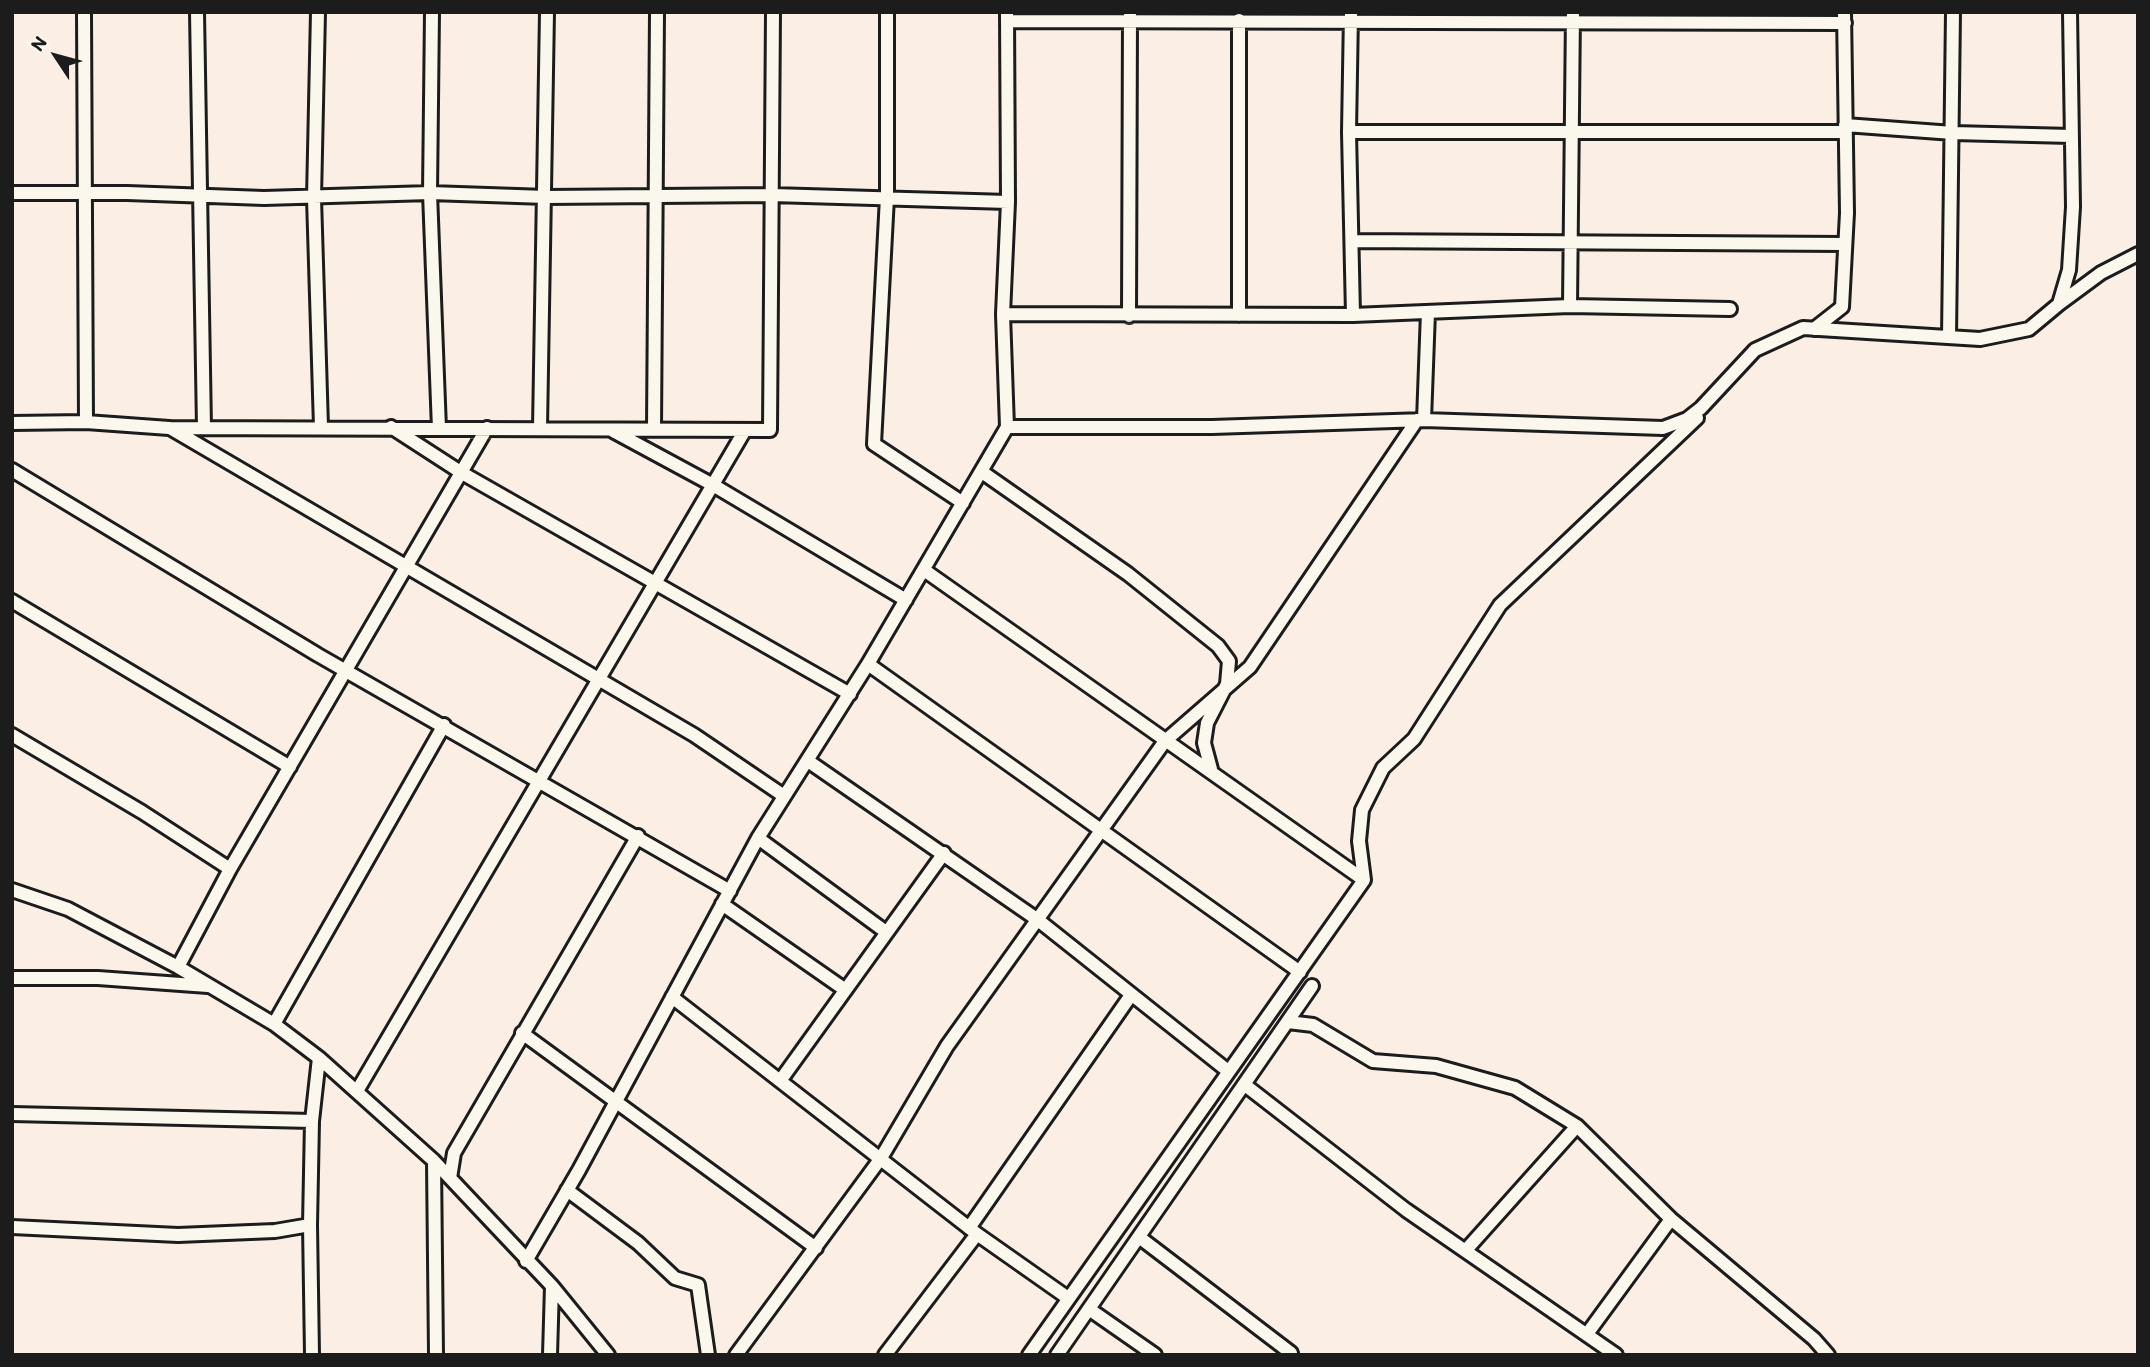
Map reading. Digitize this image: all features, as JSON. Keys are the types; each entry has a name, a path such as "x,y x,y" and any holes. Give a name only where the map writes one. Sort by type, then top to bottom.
{"street":[{"path":"84,12 86,422"},
{"path":"197,12 204,428"},
{"path":"318,12 314,198 321,427"},
{"path":"432,12 430,193 439,429"},
{"path":"540,428 546,197 547,12"},
{"path":"654,429 657,12"},
{"path":"12,423 86,422 169,428 770,430 773,12"},
{"path":"887,12 887,197 874,444 963,503"},
{"path":"1950,337 1953,12"},
{"path":"2059,304 2068,270 2070,245 2070,12"},
{"path":"526,1261 758,838 850,694 1007,427 1003,314 1008,202 1007,16 1130,16 1240,20 1351,16 1844,18 1845,244 1842,307 1814,329"},
{"path":"1129,316 1130,16"},
{"path":"1351,16 1349,132 1353,315"},
{"path":"1570,306 1573,18"},
{"path":"1239,316 1240,20"},
{"path":"1349,132 1845,128 2071,136"},
{"path":"12,193 314,198 430,193 546,197 772,195 1008,202"},
{"path":"1353,241 1845,244"},
{"path":"1007,427 1212,427 1421,420 1663,428 1687,419 1701,408 1755,351 1803,328 1980,339 2029,330 2102,273 2138,254"},
{"path":"1003,314 1353,315 1570,306 1730,309"},
{"path":"736,1355 881,1158 947,1046 1165,741 1227,684 1250,667 1421,420 1428,312"},
{"path":"1029,1355 1364,880 1359,841 1362,810 1383,768 1414,739 1500,605 1695,422 1701,408"},
{"path":"391,427 462,473 850,694"},
{"path":"169,428 694,735 784,796"},
{"path":"178,967 230,869 487,428"},
{"path":"610,429 713,485 906,600"},
{"path":"357,1091 745,430"},
{"path":"12,470 346,671 730,891"},
{"path":"982,472 1128,574 1218,646 1229,661 1227,684 1207,723 1204,743 1211,769"},
{"path":"924,570 1165,741 1211,769 1364,880"},
{"path":"12,601 290,767"},
{"path":"868,664 1300,972"},
{"path":"274,1024 444,725"},
{"path":"12,735 142,812 230,869"},
{"path":"808,761 1038,920 1227,1071"},
{"path":"450,1178 454,1153 638,836"},
{"path":"758,838 886,932"},
{"path":"780,1081 944,853"},
{"path":"12,890 68,909 178,967 274,1024 319,1058 450,1178 552,1286 608,1355"},
{"path":"722,904 844,989"},
{"path":"12,978 98,978 212,986"},
{"path":"1057,1355 1312,986"},
{"path":"885,1355 973,1231 1131,995"},
{"path":"672,997 973,1231 1068,1298"},
{"path":"1288,1022 1312,1025 1373,1061 1436,1066 1515,1088 1577,1126 1671,1219 1814,1339 1828,1355"},
{"path":"522,1033 816,1248"},
{"path":"312,1355 310,1225 313,1121 319,1058"},
{"path":"1245,1085 1406,1210 1616,1355"},
{"path":"12,1114 313,1121"},
{"path":"1466,1250 1577,1126"},
{"path":"433,1161 436,1355"},
{"path":"567,1190 638,1244 675,1278 698,1285 708,1355"},
{"path":"1587,1334 1671,1219"},
{"path":"12,1227 178,1235 275,1231 310,1225"},
{"path":"1139,1237 1291,1353"},
{"path":"550,1355 552,1286"},
{"path":"1089,1309 1155,1355"}]}
